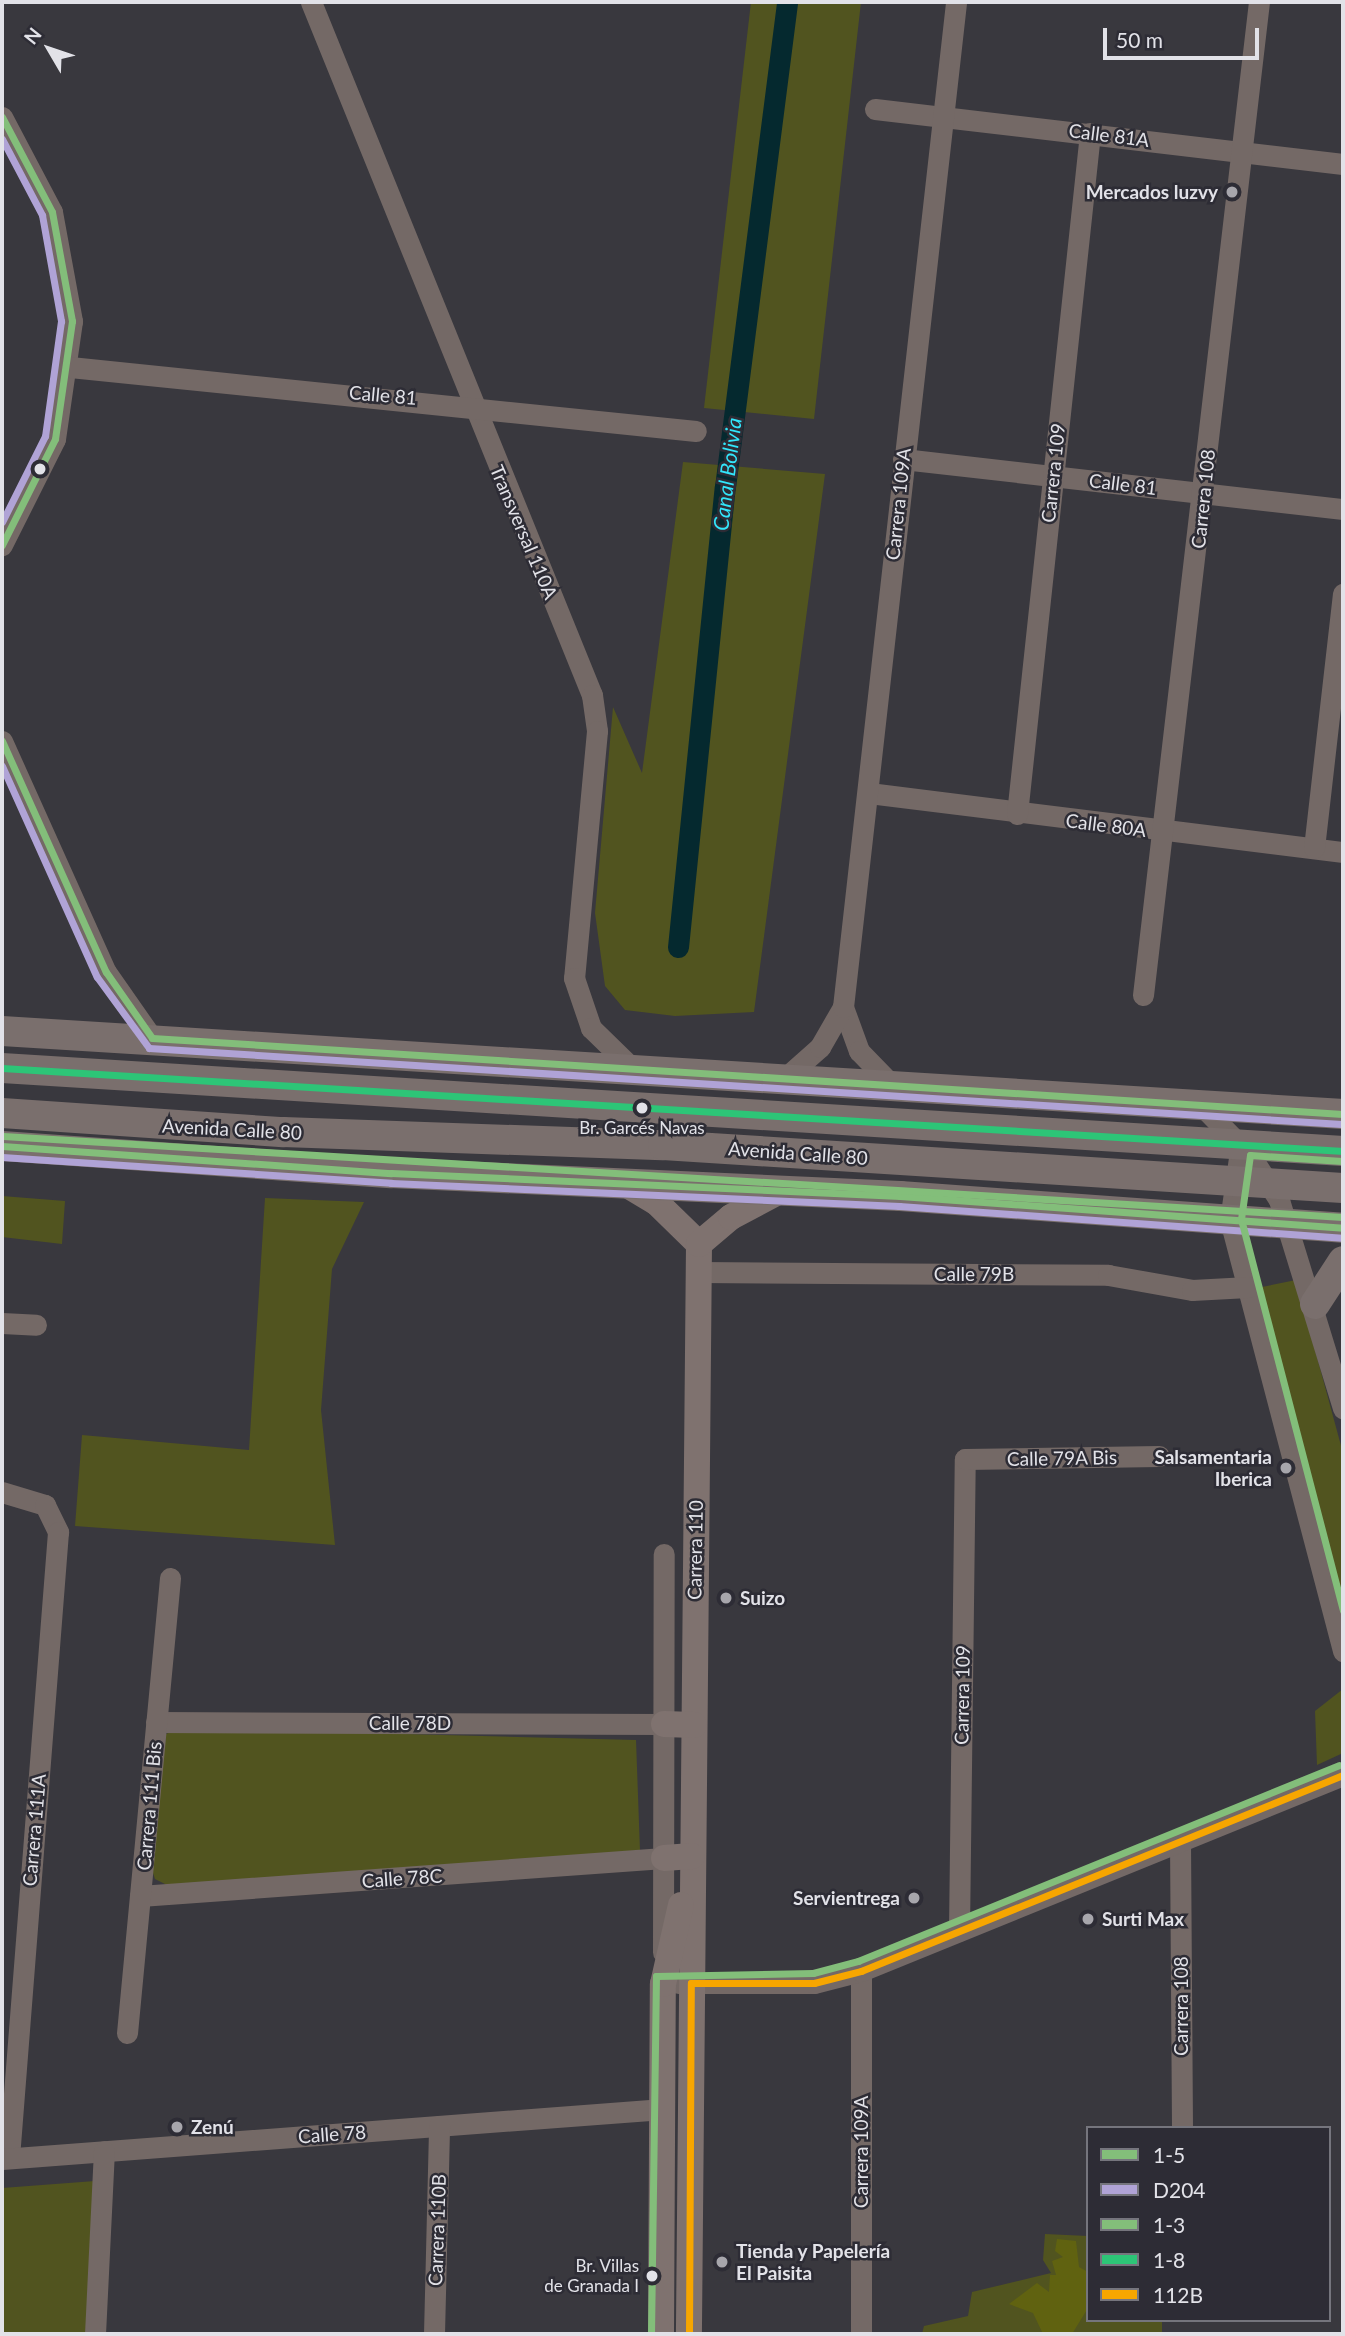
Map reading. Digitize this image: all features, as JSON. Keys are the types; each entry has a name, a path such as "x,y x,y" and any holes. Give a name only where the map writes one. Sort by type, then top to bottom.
{"highway":[{"path":"2,1031 152,1038 1343,1114"},
{"name":"Avenida Calle 80","path":"2,1068 1343,1151"},
{"name":"Avenida Calle 80","path":"2,1112 283,1132 842,1156 1343,1188"},
{"name":"Avenida Calle 80","path":"2,1146 624,1183 900,1196 1343,1228"},
{"path":"842,1156 900,1196"},
{"path":"1315,1304 1343,1261"}],"main road":[{"path":"624,1183 656,1202 699,1244 731,1217 782,1190"},
{"name":"Carrera 110","path":"689,2334 699,1244"},
{"path":"664,1724 694,1725"},
{"path":"664,1858 692,1856"},
{"name":"Carrera 110","path":"661,2334 663,1983 692,1856"}],"street":[{"name":"Transversal 110A","path":"311,2 470,403 592,695 597,731 574,978 592,1028 632,1068"},
{"name":"Carrera 109A","path":"785,1078 820,1047 844,1007 956,2"},
{"name":"Carrera 108","path":"1143,995 1165,833 1259,2"},
{"name":"Calle 81A","path":"875,109 1343,164"},
{"path":"2,117 42,185 58,230 69,286 70,367 43,473 2,545"},
{"name":"Carrera 109","path":"1017,814 1090,133"},
{"name":"Calle 81","path":"70,367 470,403 696,431"},
{"name":"Calle 81","path":"903,459 1343,509"},
{"path":"1314,848 1343,594"},
{"path":"2,741 106,972 152,1038"},
{"name":"Calle 80A","path":"869,793 1165,833 1343,852"},
{"name":"Carrera 109A","path":"844,1007 859,1051 891,1084"},
{"path":"1200,1104 1241,1144 1269,1184 1290,1224 1343,1408"},
{"path":"1241,1144 1233,1182 1230,1220 1343,1651"},
{"name":"Calle 79B","path":"698,1272 1108,1275 1192,1290 1248,1287"},
{"path":"2,1323 36,1325"},
{"name":"Calle 79A Bis","path":"965,1460 1159,1456"},
{"name":"Carrera 109","path":"958,1931 965,1460"},
{"name":"Carrera 111A","path":"2,1493 45,1506 58,1532 5,2159"},
{"name":"Carrera 110","path":"663,1983 664,1554"},
{"name":"Carrera 111 Bis","path":"127,2034 170,1578"},
{"name":"Calle 78D","path":"156,1722 664,1724"},
{"path":"663,1983 814,1983 861,1971 1343,1775"},
{"name":"Carrera 108","path":"1180,1841 1182,2126"},
{"name":"Calle 78C","path":"140,1896 664,1858"},
{"name":"Carrera 109A","path":"861,1971 861,2334"},
{"name":"Calle 78","path":"5,2159 663,2109"},
{"name":"Carrera 110B","path":"434,2334 439,2126"},
{"path":"95,2334 104,2151"}],"green space":[{"path":"751,2 861,2 814,419 704,408"},
{"path":"683,462 825,474 754,1012 675,1016 625,1010 605,986 595,913 613,707 642,773"},
{"path":"2,1196 65,1201 62,1244 2,1237"},
{"path":"265,1198 364,1202 332,1269 321,1410 335,1545 75,1526 82,1435 249,1450"},
{"path":"1296,1280 1343,1453 1343,1605 1257,1288"},
{"path":"1343,1689 1343,1753 1317,1765 1315,1711"},
{"path":"180,1728 636,1740 640,1851 167,1885 155,1879 150,1864 166,1734"},
{"path":"95,2181 87,2334 2,2334 2,2188"},
{"path":"1045,2234 1086,2236 1086,2322 1162,2322 1162,2334 922,2334 924,2326 968,2316 972,2292 1051,2273 1043,2260"}],"shaded area":[{"path":"1057,2239 1076,2241 1079,2267 1086,2271 1086,2311 1072,2334 1043,2334 1033,2313 1009,2304 1037,2283 1049,2292 1050,2275 1056,2275 1052,2261 1063,2257 1055,2251"}],"waterway":[{"name":"Canal Bolivia","path":"678,947 725,487 787,2"}],"transit line":[{"name":"1-5","path":"2,117 52,212 72,321 55,439 2,545"},
{"name":"D204","path":"2,139 42,215 61,321 45,436 2,522"},
{"name":"1-5","path":"2,741 106,972 152,1038 1343,1114"},
{"name":"D204","path":"2,766 97,977 149,1048 1342,1124"},
{"name":"1-8","path":"2,1068 1343,1151"},
{"name":"1-3","path":"3,1136 1343,1217"},
{"name":"1-5","path":"2,1146 391,1173 900,1196 1343,1228"},
{"name":"1-3","path":"1342,1161 1250,1155 1241,1219 1343,1611"},
{"name":"D204","path":"2,1157 391,1183 899,1206 1342,1238"},
{"name":"1-3","path":"651,2334 656,1976 813,1973 858,1961 1339,1765"},
{"name":"112B","path":"689,2334 691,1983 814,1983 861,1971 1343,1775"}],"place":[{"name":"Mercados luzvy","path":"1232,192"},
{"name":"Br. Garcés Navas","path":"642,1108"},
{"name":"Salsamentaria Iberica","path":"1286,1468"},
{"name":"Suizo","path":"726,1598"},
{"name":"Servientrega","path":"914,1898"},
{"name":"Surti Max","path":"1088,1919"},
{"name":"Zenú","path":"177,2127"},
{"name":"Tienda y Papelería El Paisita","path":"722,2262"},
{"name":"Br. Villas de Granada I","path":"652,2276"}]}
